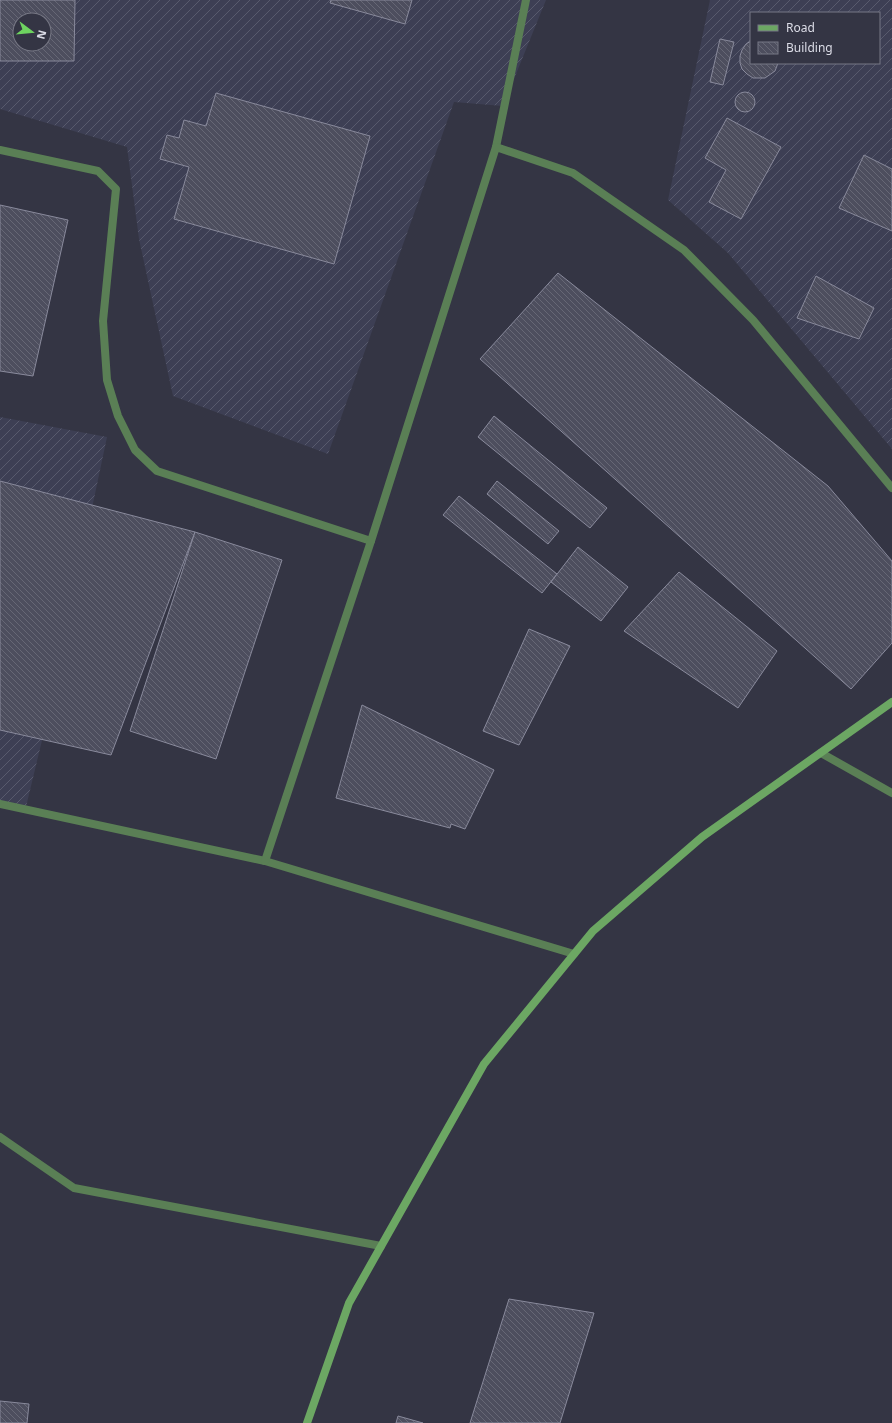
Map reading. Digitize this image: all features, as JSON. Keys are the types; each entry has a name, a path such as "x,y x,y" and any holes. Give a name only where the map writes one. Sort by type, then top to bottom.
{"main road":[{"path":"307,1423 349,1303 484,1064 593,931 702,837 892,702"}],"street":[{"path":"265,861 371,541 496,147 526,0"},
{"path":"496,147 573,173 684,250 754,320 892,488"},
{"path":"0,150 98,171 116,189 103,328 107,380 118,416 134,450 157,471 371,541"},
{"path":"821,753 892,793"},
{"path":"0,804 265,861 574,954"},
{"path":"0,1137 74,1188 381,1246"}],"shaded area":[{"path":"0,0 546,0 503,106 454,102 328,454 173,396 139,239 127,147 0,109"},
{"path":"710,0 892,0 892,449 728,253 668,200"},
{"path":"0,417 107,437 50,707 25,811 0,806"}],"building":[{"path":"0,0 75,0 74,61 0,61"},
{"path":"331,0 412,0 405,24 330,3"},
{"path":"720,39 734,42 723,85 710,82"},
{"path":"750,42 750,64 778,64 775,71 765,78 753,78 747,74 742,69 740,63 740,56 746,44"},
{"path":"741,92 749,92 755,98 755,106 749,112 741,112 735,106 735,98"},
{"path":"216,93 370,136 334,264 174,219 189,167 160,159 167,135 179,138 184,120 206,126"},
{"path":"727,118 781,147 741,219 709,202 726,170 705,158"},
{"path":"864,155 892,169 892,231 839,208"},
{"path":"0,205 68,220 33,376 0,371"},
{"path":"558,273 828,486 892,561 892,643 851,689 480,359"},
{"path":"816,276 874,308 859,339 797,318"},
{"path":"494,416 607,508 590,528 478,437"},
{"path":"0,481 195,532 111,755 0,730"},
{"path":"497,481 559,531 548,544 487,494"},
{"path":"459,496 557,574 542,593 443,515"},
{"path":"195,532 282,560 216,759 130,731"},
{"path":"578,547 628,587 601,621 551,582"},
{"path":"679,572 777,651 738,708 624,631"},
{"path":"529,629 570,646 519,745 483,731"},
{"path":"362,705 494,770 465,829 451,824 450,828 336,798"},
{"path":"509,1299 594,1313 560,1423 470,1423"},
{"path":"0,1401 29,1404 27,1423 0,1423"},
{"path":"398,1416 423,1423 396,1423"}]}
